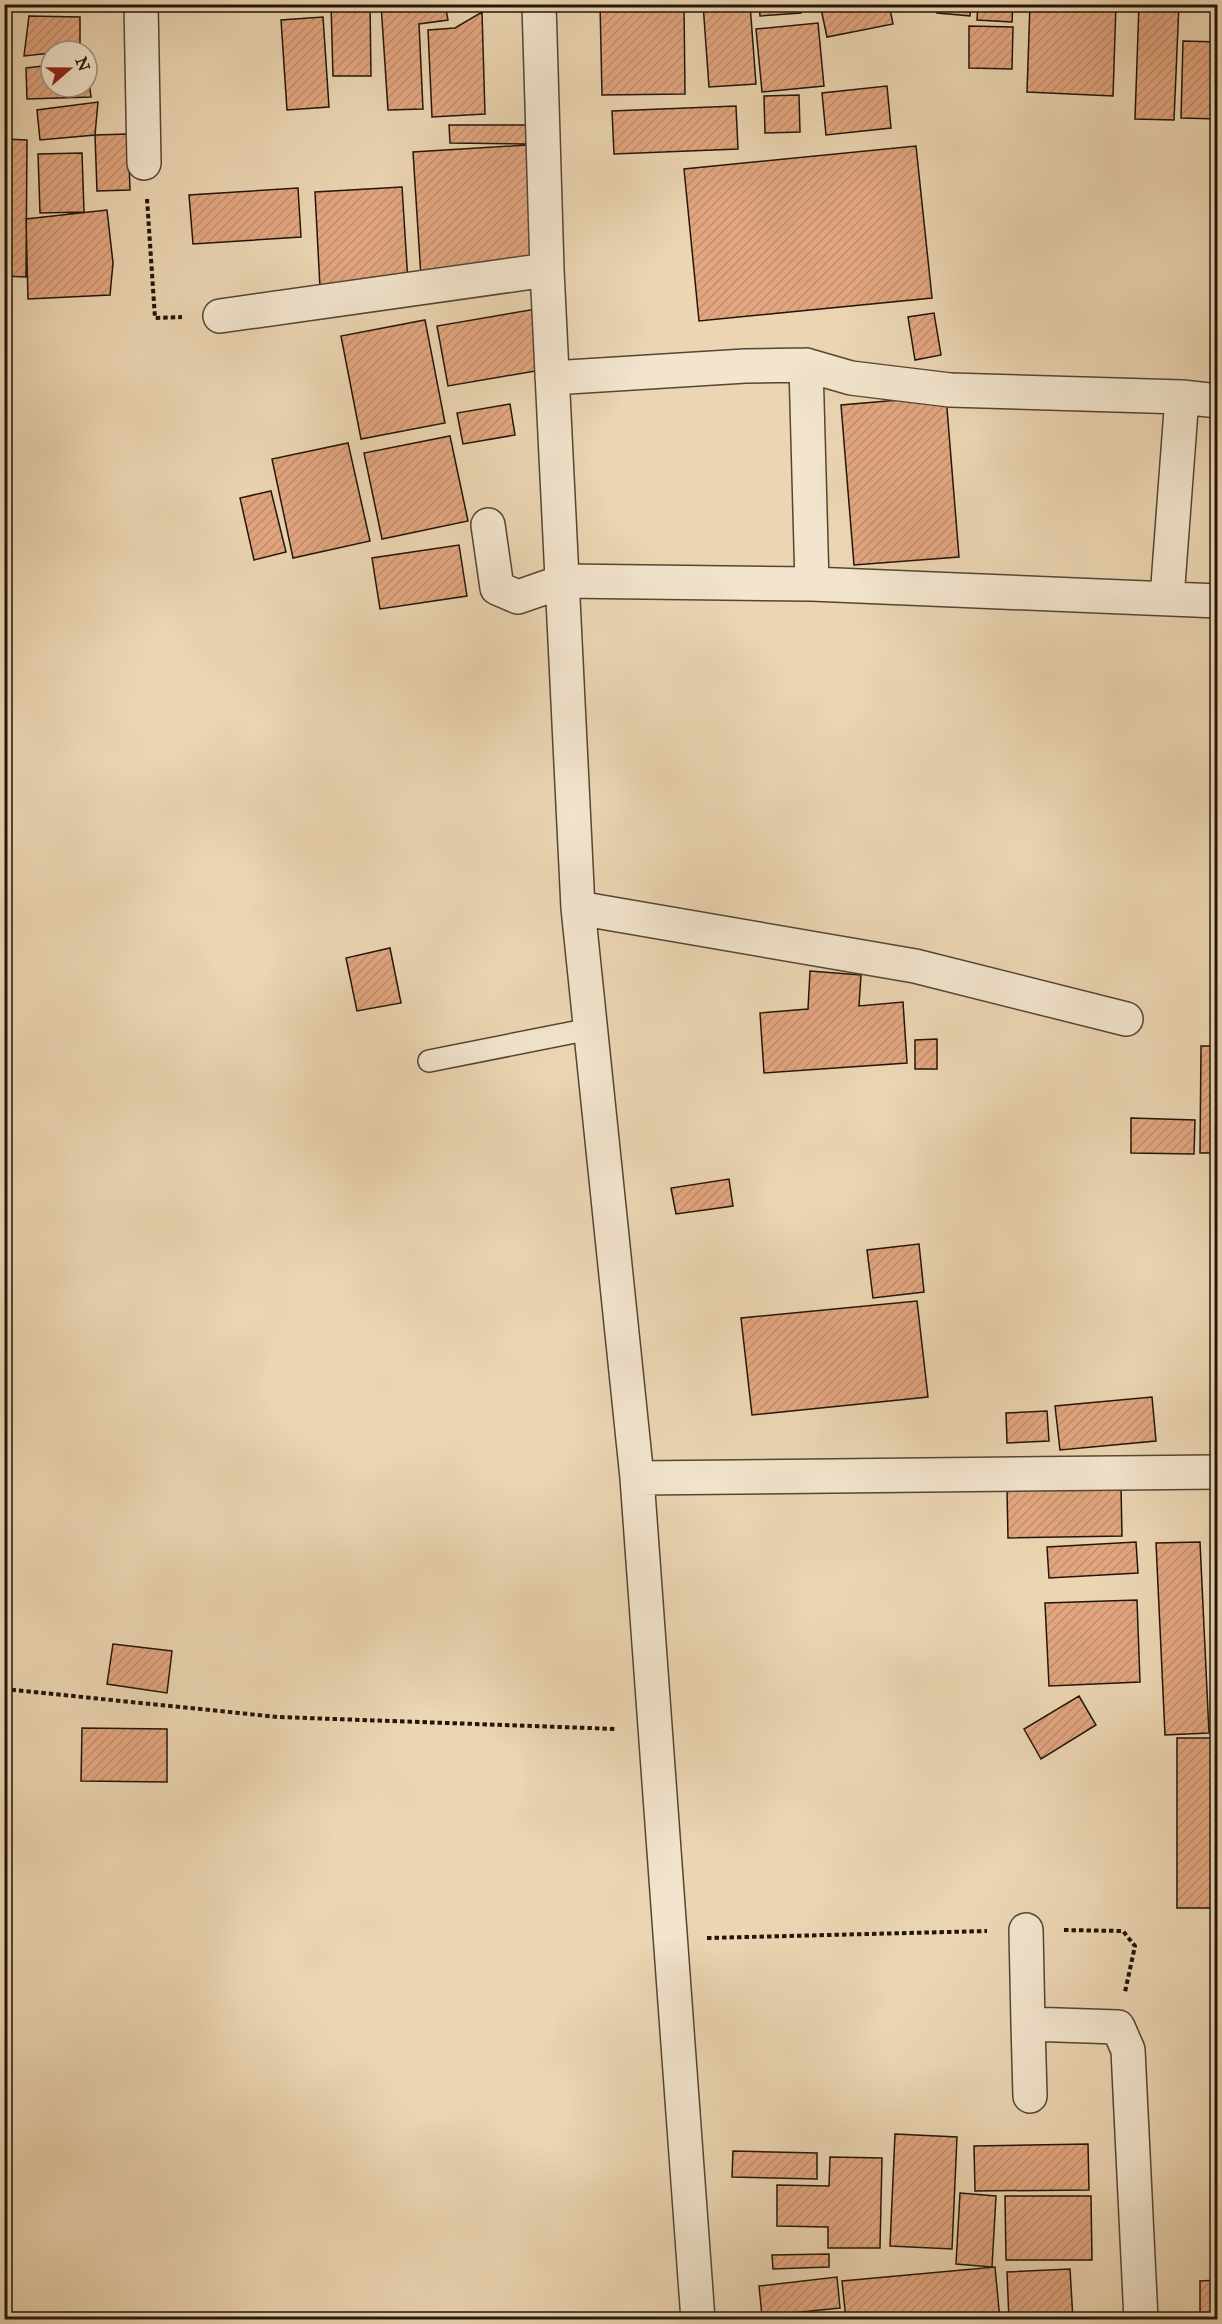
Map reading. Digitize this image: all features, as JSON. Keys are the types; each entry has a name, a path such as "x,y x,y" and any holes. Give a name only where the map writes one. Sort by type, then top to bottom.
{"street":[{"path":"141,4 144,163"},
{"path":"539,4 547,270 564,581 578,908 637,1478 650,1633 653,1731 698,2319"},
{"path":"220,316 547,270"},
{"path":"552,378 745,366 806,365 851,378 950,390 1182,397 1218,401"},
{"path":"806,365 812,584"},
{"path":"1167,598 1182,397"},
{"path":"488,525 497,588 518,597 564,581 812,584 1218,600"},
{"path":"578,908 915,966 1126,1020"},
{"path":"637,1478 1218,1472"},
{"path":"1026,1930 1030,2096"},
{"path":"1028,2024 1118,2028 1128,2050 1141,2319"}],"lane":[{"path":"429,1061 590,1029"}],"path":[{"path":"144,163 155,318 220,316"},
{"path":"4,1689 278,1717 653,1731"},
{"path":"669,1940 1026,1930 1123,1931 1135,1946 1118,2028"}],"building":[{"path":"331,4 370,4 371,76 333,76"},
{"path":"381,4 445,4 448,20 419,24 423,109 388,110"},
{"path":"600,4 684,4 685,94 602,95"},
{"path":"703,4 750,4 756,84 709,87"},
{"path":"759,4 801,4 801,13 760,16"},
{"path":"820,4 889,4 893,24 827,37"},
{"path":"938,4 971,4 970,16 937,13"},
{"path":"978,4 1013,4 1012,22 977,20"},
{"path":"1030,4 1116,4 1113,96 1027,92"},
{"path":"1139,4 1179,4 1174,120 1135,119"},
{"path":"482,12 485,114 432,117 428,30 455,28"},
{"path":"29,16 80,17 80,39 39,39 39,54 24,56"},
{"path":"323,17 329,107 287,110 281,20"},
{"path":"818,23 824,86 762,92 756,29"},
{"path":"969,26 1013,27 1012,69 969,68"},
{"path":"1183,41 1218,42 1218,119 1181,118"},
{"path":"39,66 39,99 27,99 26,68"},
{"path":"887,86 891,128 826,135 822,93"},
{"path":"799,95 800,132 765,133 764,96"},
{"path":"98,102 95,135 40,140 37,110"},
{"path":"736,106 738,149 614,154 612,111"},
{"path":"449,125 527,125 527,144 450,143"},
{"path":"128,134 130,190 97,191 95,135"},
{"path":"4,139 27,140 26,277 4,276"},
{"path":"527,145 535,271 421,277 413,152"},
{"path":"916,146 932,298 699,321 684,169"},
{"path":"82,153 84,212 40,213 38,154"},
{"path":"402,187 408,282 320,288 315,192"},
{"path":"298,188 301,237 193,244 189,195"},
{"path":"107,210 113,263 110,295 28,299 26,219"},
{"path":"536,309 547,369 448,386 437,326"},
{"path":"934,313 941,355 915,360 908,317"},
{"path":"425,320 445,423 361,439 341,336"},
{"path":"946,396 959,557 854,565 841,405"},
{"path":"510,404 515,435 463,444 457,413"},
{"path":"450,436 468,521 382,539 364,453"},
{"path":"348,443 370,541 293,558 272,459"},
{"path":"271,491 286,552 254,560 240,498"},
{"path":"459,545 467,596 380,609 372,558"},
{"path":"390,948 401,1003 357,1011 346,958"},
{"path":"810,971 861,975 859,1006 903,1002 907,1063 764,1073 760,1013 808,1009"},
{"path":"937,1039 937,1069 915,1069 915,1040"},
{"path":"1201,1046 1218,1046 1218,1153 1200,1153"},
{"path":"1131,1118 1195,1120 1194,1154 1131,1153"},
{"path":"729,1179 733,1206 676,1214 671,1188"},
{"path":"919,1244 924,1292 873,1298 867,1250"},
{"path":"917,1301 928,1397 752,1415 741,1318"},
{"path":"1152,1397 1156,1441 1060,1450 1055,1406"},
{"path":"1047,1411 1049,1441 1007,1443 1006,1413"},
{"path":"1121,1487 1122,1536 1008,1538 1007,1490"},
{"path":"1136,1542 1138,1573 1049,1578 1047,1547"},
{"path":"1200,1542 1209,1733 1165,1735 1156,1543"},
{"path":"1137,1600 1140,1682 1049,1686 1045,1603"},
{"path":"113,1644 172,1651 167,1693 107,1684"},
{"path":"1079,1696 1096,1725 1041,1759 1024,1729"},
{"path":"82,1728 167,1729 167,1782 81,1781"},
{"path":"1177,1738 1218,1738 1218,1908 1177,1908"},
{"path":"895,2134 957,2137 952,2249 890,2246"},
{"path":"1088,2144 1089,2190 975,2191 974,2146"},
{"path":"733,2151 817,2153 817,2179 732,2177"},
{"path":"830,2157 882,2158 880,2248 828,2248 828,2227 777,2226 777,2185 829,2186"},
{"path":"960,2193 996,2196 992,2267 956,2264"},
{"path":"1005,2196 1091,2196 1092,2260 1006,2260"},
{"path":"829,2254 829,2267 773,2269 772,2255"},
{"path":"995,2267 1000,2320 846,2320 842,2281"},
{"path":"1070,2269 1073,2320 1009,2320 1007,2272"},
{"path":"837,2277 840,2308 762,2316 759,2286"},
{"path":"1218,2280 1218,2320 1200,2320 1200,2281"}]}
